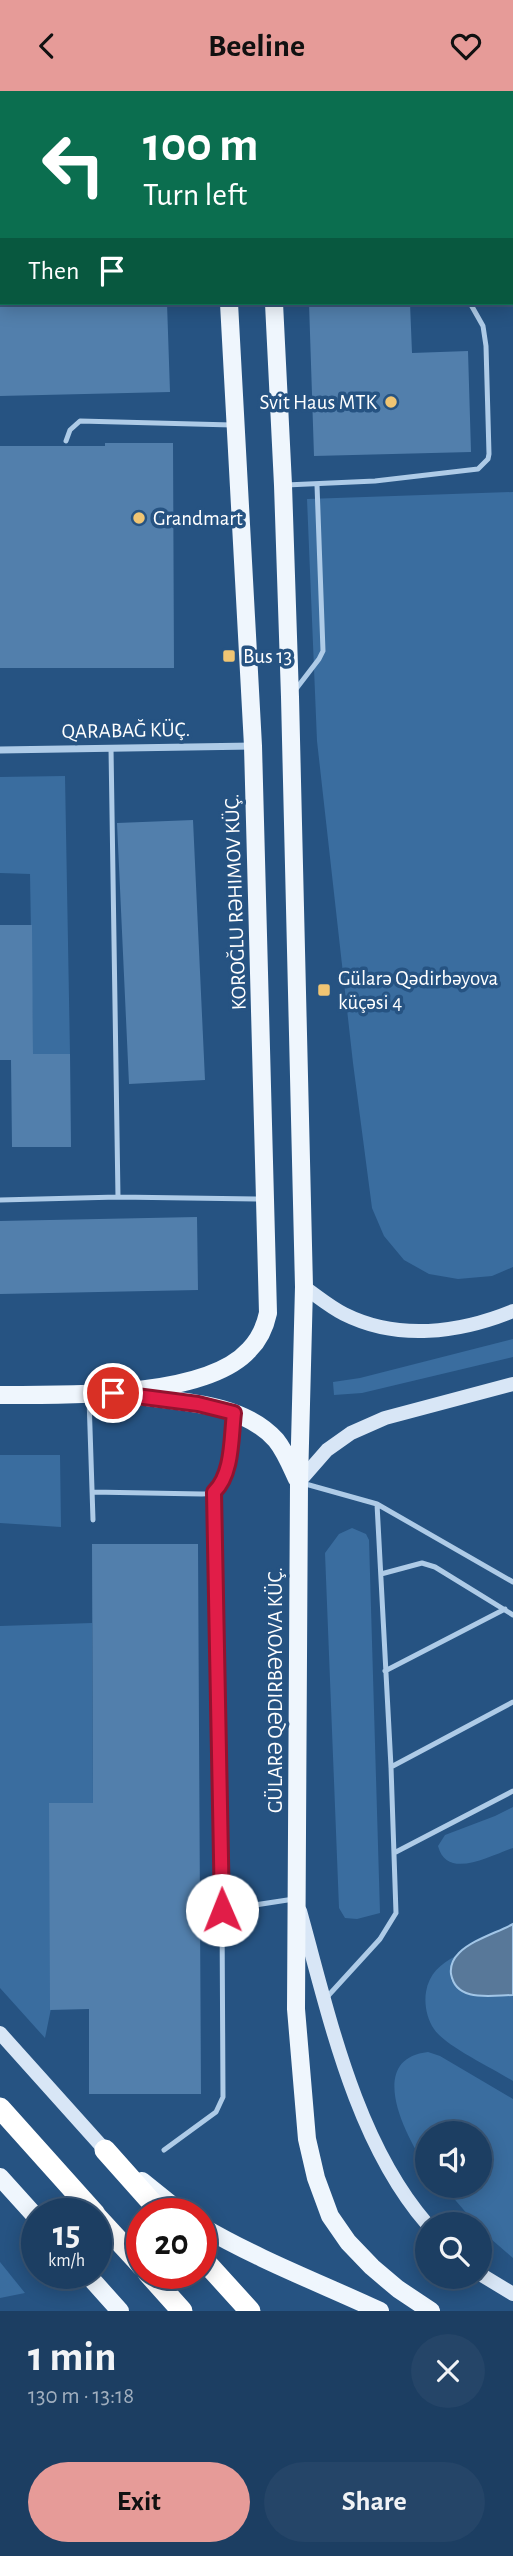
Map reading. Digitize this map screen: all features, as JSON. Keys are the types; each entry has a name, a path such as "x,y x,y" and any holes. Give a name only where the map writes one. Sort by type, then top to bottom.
{"highway":[{"path":"0,2108 80,2198"},
{"path":"104,2151 147,2198"},
{"path":"112,2233 126,2249"},
{"path":"217,2275 250,2311"},
{"path":"162,2289 182,2311"}],"main road":[{"name":"KOROĞLU RƏHIMOV KÜÇ.","path":"113,1393 185,1382 223,1368 248,1352 264,1331 268,1313 253,746 229,305"},
{"path":"274,305 290,697 304,1287 299,1482"},
{"path":"304,1287 343,1313 393,1329 447,1331 513,1311"},
{"path":"299,1482 327,1450 351,1433 385,1418 513,1384"},
{"path":"0,1395 113,1393 198,1404 234,1413 260,1426 276,1441 299,1482"},
{"name":"GÜLARƏ QƏDIRBƏYOVA KÜÇ.","path":"299,1482 296,2009 307,2139 316,2178 330,2216 348,2242 398,2289 430,2311"},
{"name":"GÜLARƏ QƏDIRBƏYOVA KÜÇ.","path":"297,1898 356,2098 376,2148 399,2187 419,2212"},
{"path":"0,2033 104,2151 163,2198"},
{"path":"0,2176 21,2200"},
{"path":"217,2235 276,2266 380,2311"},
{"path":"492,2281 513,2294"},
{"path":"100,2289 120,2311"}],"street":[{"name":"QARABAĞ KÜÇ.","path":"0,750 253,746"}],"lane":[{"path":"283,485 375,481 478,469 488,459 486,346 483,326 471,305"},
{"path":"66,441 70,430 80,421 235,425"},
{"path":"290,697 323,650 317,485"},
{"path":"111,748 118,1197"},
{"path":"0,1200 118,1197 266,1199"},
{"path":"89,1394 93,1520"},
{"path":"92,1492 214,1492 221,1486 225,1475 234,1413"},
{"path":"299,1482 377,1504 513,1582"},
{"path":"164,2150 216,2112 223,2097 214,1492"},
{"path":"325,1999 380,1939 396,1913 377,1504"},
{"path":"381,1574 422,1563 435,1567 513,1615"},
{"path":"385,1671 505,1609"},
{"path":"391,1767 513,1702"},
{"path":"394,1853 513,1791"},
{"path":"222,1910 297,1898"}],"shaded area":[{"path":"513,492 513,1267 492,1276 458,1279 429,1274 404,1260 384,1236 372,1208 317,741 307,499"},
{"path":"65,776 70,1054 33,1054 30,874 0,873 0,777"},
{"path":"513,1339 513,1357 362,1393 334,1395 333,1382 360,1378"},
{"path":"0,1455 60,1455 61,1527 0,1523"},
{"path":"352,1528 366,1534 369,1540 380,1913 357,1919 345,1918 339,1908 325,1553 339,1534"},
{"path":"92,1623 93,1803 45,2038 0,1988 0,1626"},
{"path":"513,1807 513,1848 471,1863 450,1862 443,1856 438,1846 445,1835"},
{"path":"513,1924 513,1995 485,1996 460,1990 451,1974 457,1955 471,1944"},
{"path":"456,1956 451,1980 457,1987 478,1994 513,1995 513,2081 448,2043 430,2021 425,2001 430,1980 440,1966"},
{"path":"428,2052 440,2056 513,2099 513,2258 492,2240 492,2212 466,2212 453,2198 492,2198 492,2121 415,2121 415,2149 401,2120 394,2084 398,2069 409,2058"},
{"path":"0,2262 25,2293 0,2298"}],"building":[{"path":"0,305 167,305 170,392 0,396"},
{"name":"Svit Haus MTK","path":"309,305 410,305 412,353 468,351 471,452 314,456"},
{"path":"105,443 173,443 174,668 0,668 0,446 105,446"},
{"path":"193,820 205,1080 129,1084 117,823"},
{"path":"0,925 32,925 33,1054 70,1054 71,1147 12,1147 11,1060 0,1060"},
{"path":"197,1217 198,1290 0,1294 0,1221"},
{"path":"92,1544 198,1544 201,2094 89,2094 89,2009 50,2010 49,1803 93,1803"}],"place":[{"name":"Svit Haus MTK","path":"391,402"},
{"name":"Grandmart","path":"139,518"},
{"name":"Bus 13","path":"229,656"},
{"name":"Gülarə Qədirbəyova küçəsi 4","path":"324,990"}],"route":[{"path":"113,1393 198,1404 234,1413 225,1475 221,1486 214,1492 222,1910"}]}
